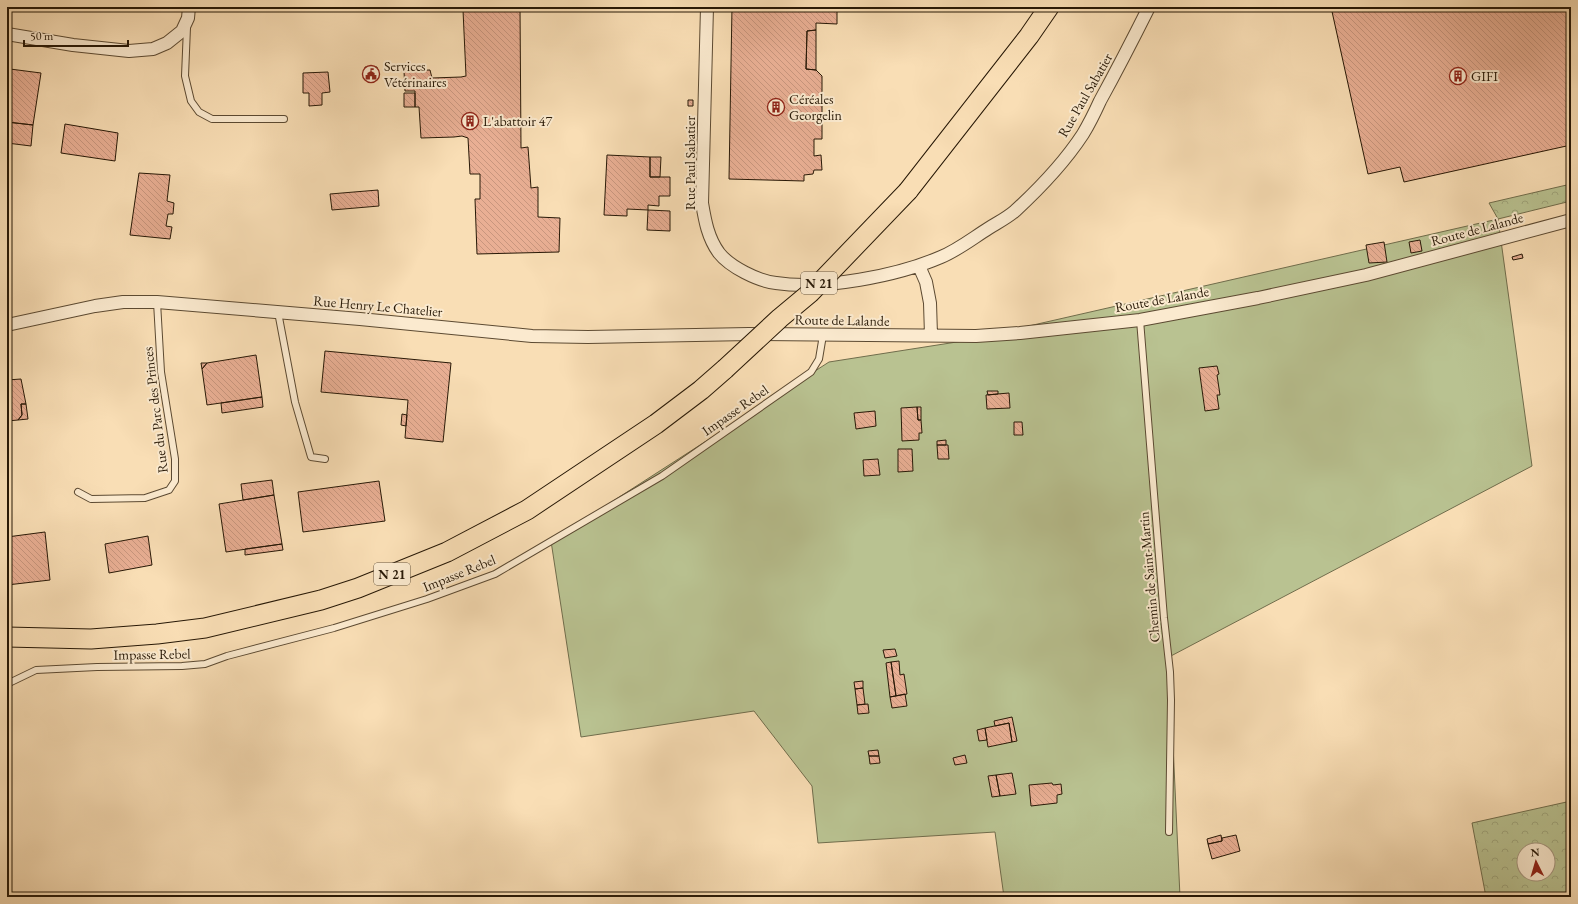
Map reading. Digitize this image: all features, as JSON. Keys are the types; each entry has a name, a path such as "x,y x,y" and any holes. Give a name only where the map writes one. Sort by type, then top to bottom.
{"main road":[{"name":"N 21","path":"7,637 90,638 157,634 206,628 321,600 358,588 447,552 527,510 656,424 701,390 780,318 810,293 908,191 1029,36 1049,7"}],"street":[{"name":"Rue Paul Sabatier","path":"707,7 702,203 706,226 711,240 726,260 752,276 774,283 794,285 846,282 920,266 942,257 962,246 1013,212 1056,170 1083,134 1116,74 1149,7"},
{"path":"7,34 73,45 122,50 152,49 167,43 182,31 188,12"},
{"name":"Route de Lalande","path":"749,334 976,336 1020,333 1140,320 1366,275 1571,220"},
{"path":"920,266 926,282 930,302 931,335"},
{"name":"Rue Henry Le Chatelier","path":"7,325 95,306 123,302 157,302 532,336 588,337 749,334"}],"lane":[{"path":"188,12 185,76 191,101 199,112 212,119 284,119"},
{"name":"Rue du Parc des Princes","path":"78,492 91,499 145,498 169,490 175,481 175,459 161,372 157,302"},
{"path":"278,312 295,402 311,457 325,459"},
{"name":"Chemin de Saint-Martin","path":"1140,320 1164,618 1170,672 1170,832"},
{"name":"Impasse Rebel","path":"7,684 36,670 98,666 182,666 205,664 227,656 342,626 427,599 495,574 662,476 811,372 819,359 823,335"}],"green space":[{"path":"1571,184 1571,201 1498,219 1489,203"},
{"path":"1498,219 1532,466 1169,657 1180,897 1004,897 995,832 818,843 812,786 754,711 581,737 551,541 829,362 963,341"},
{"path":"1571,801 1571,897 1486,897 1472,823"}],"building":[{"name":"Céréales Georgelin","path":"732,7 837,7 837,24 816,23 816,30 807,31 806,69 816,70 822,76 822,139 814,139 814,156 821,155 822,170 814,170 813,174 804,175 804,181 729,179"},
{"name":"GIFI","path":"1331,7 1571,7 1571,145 1404,182 1400,167 1368,174"},
{"name":"L'abattoir 47","path":"520,8 521,148 528,147 531,188 538,187 538,217 560,218 559,252 477,254 475,199 480,199 480,174 470,174 468,138 462,136 421,138 419,107 415,107 415,91 405,91 404,71 430,70 432,78 466,76 463,10"},
{"path":"816,30 816,70 806,69 807,31"},
{"name":"Services Vétérinaires","path":"365,67 377,67 377,80 366,80"},
{"path":"7,69 10,69 7,85"},
{"path":"10,69 41,73 33,125 7,122 7,85"},
{"path":"328,72 330,92 322,93 322,105 309,106 309,93 303,93 303,73"},
{"path":"404,93 415,93 415,107 404,107"},
{"path":"688,100 693,100 693,106 688,106"},
{"path":"7,122 33,125 31,146 7,143"},
{"path":"65,124 118,133 115,161 61,153"},
{"path":"607,155 650,157 650,177 670,177 670,196 659,196 659,206 648,205 648,210 627,209 627,216 604,215"},
{"path":"650,157 661,157 660,177 650,177"},
{"path":"139,173 170,175 167,201 174,203 173,214 168,214 166,226 172,227 170,239 130,235"},
{"path":"378,190 379,206 332,210 330,194"},
{"path":"648,210 670,211 670,231 647,230"},
{"path":"1420,240 1422,251 1411,253 1409,242"},
{"path":"1384,242 1387,262 1369,263 1366,245"},
{"path":"1522,254 1523,258 1513,260 1512,257"},
{"path":"325,351 451,363 443,442 405,438 408,400 321,392"},
{"path":"256,355 262,397 207,405 202,369 207,363"},
{"path":"201,363 207,363 202,369"},
{"path":"1217,366 1220,395 1217,395 1219,409 1205,411 1199,368"},
{"path":"21,379 26,404 21,404 22,415 18,420 7,421 7,380"},
{"path":"987,391 998,391 998,394 988,395"},
{"path":"1009,393 1010,408 987,409 986,395"},
{"path":"262,397 263,407 222,413 221,403"},
{"path":"21,404 26,404 28,419 18,420 22,415"},
{"path":"917,407 921,407 921,420 918,420"},
{"path":"917,407 918,420 921,420 922,433 919,433 919,440 902,441 901,408"},
{"path":"875,411 876,426 856,429 854,413"},
{"path":"402,414 407,415 406,426 401,425"},
{"path":"1014,422 1022,422 1023,435 1014,435"},
{"path":"946,440 946,445 937,445 937,441"},
{"path":"937,445 948,445 949,459 938,459"},
{"path":"898,449 912,449 913,471 898,472"},
{"path":"878,459 880,475 864,476 863,460"},
{"path":"272,480 274,495 243,500 241,484"},
{"path":"379,481 385,521 303,532 298,492"},
{"path":"274,495 282,544 226,552 219,504"},
{"path":"45,532 50,580 7,585 7,537"},
{"path":"148,536 152,565 109,573 105,544"},
{"path":"282,544 283,550 245,555 245,549"},
{"path":"895,649 897,656 885,658 883,650"},
{"path":"899,661 900,675 904,674 907,694 896,696 891,662"},
{"path":"891,662 896,696 890,697 886,663"},
{"path":"863,681 863,688 855,689 854,682"},
{"path":"863,688 865,704 857,705 855,689"},
{"path":"905,694 907,706 892,708 890,697"},
{"path":"868,704 869,713 858,714 857,705"},
{"path":"1012,717 1017,741 1012,742 1009,723 995,726 994,721"},
{"path":"1009,723 1012,742 988,747 985,728"},
{"path":"985,728 987,740 979,741 977,730"},
{"path":"878,750 879,756 869,756 868,751"},
{"path":"965,755 967,763 955,765 953,758"},
{"path":"869,756 879,756 880,763 870,764"},
{"path":"1012,773 1016,794 1000,796 996,775"},
{"path":"996,775 1000,796 992,797 988,776"},
{"path":"1052,783 1053,785 1061,784 1062,794 1057,795 1057,803 1031,806 1029,785"},
{"path":"1221,835 1222,841 1208,844 1207,839"},
{"path":"1236,835 1240,851 1212,859 1208,844 1222,841 1222,838"}],"place":[{"name":"Services Vétérinaires","path":"371,74"},
{"name":"GIFI","path":"1458,76"},
{"name":"Céréales Georgelin","path":"776,107"},
{"name":"L'abattoir 47","path":"470,121"}]}
